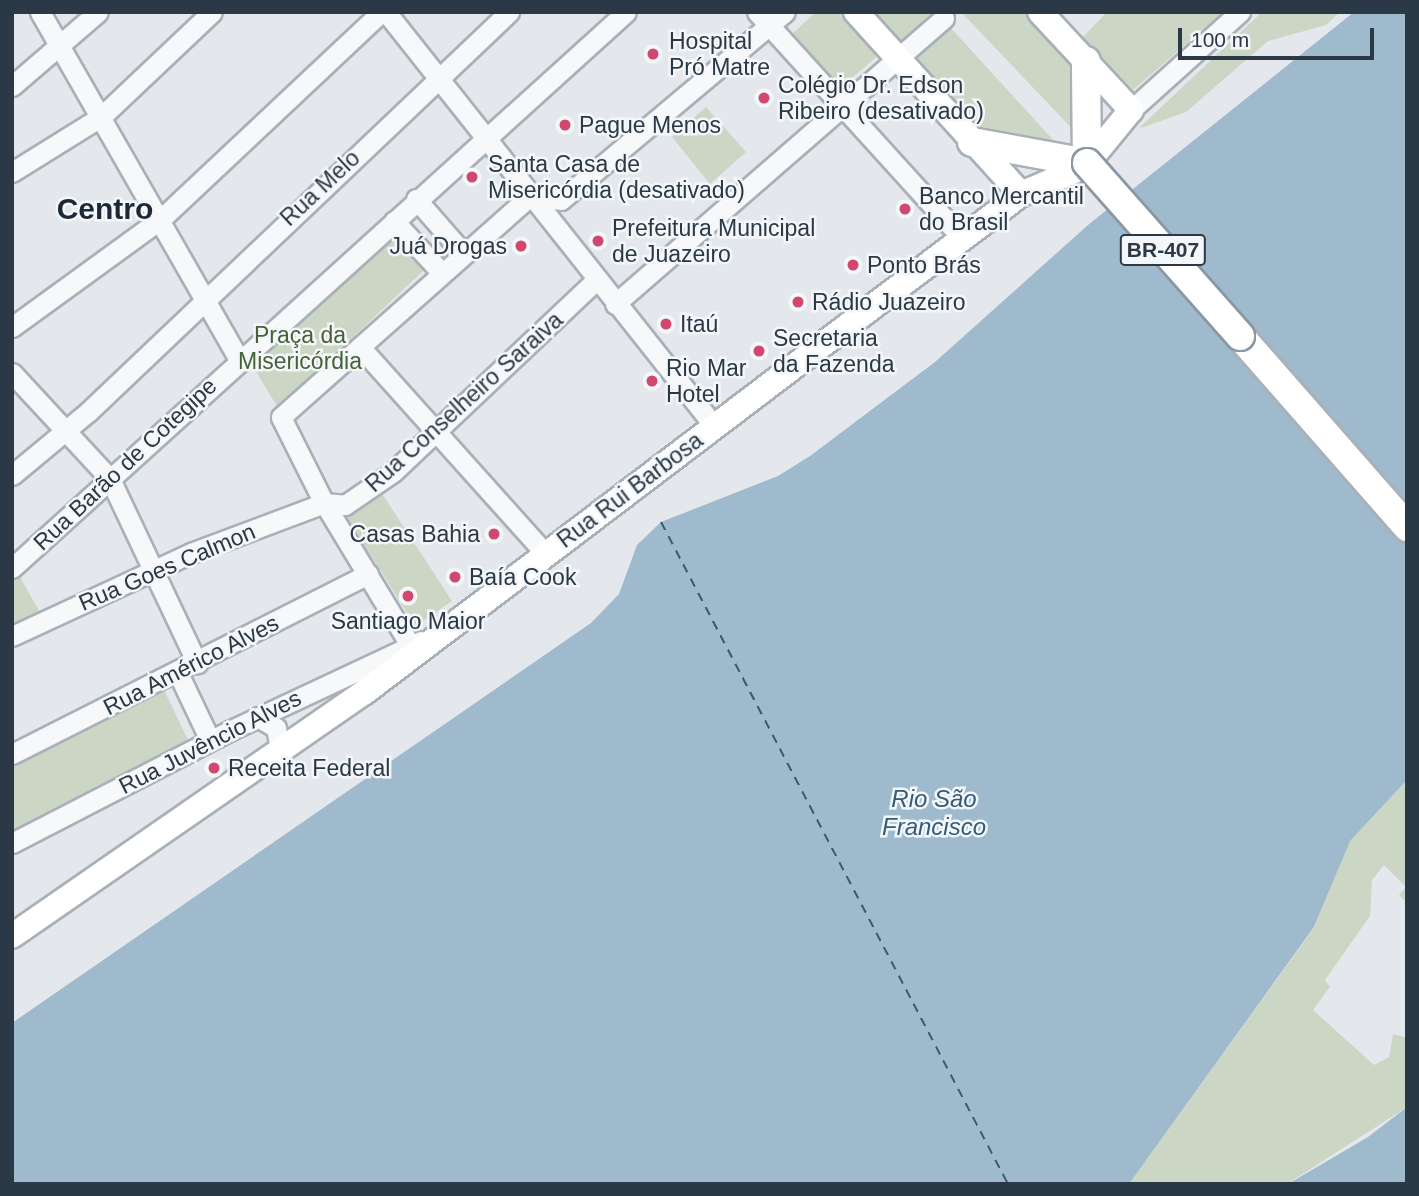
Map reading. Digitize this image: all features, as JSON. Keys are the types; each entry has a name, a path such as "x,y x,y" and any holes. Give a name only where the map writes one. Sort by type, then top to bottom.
{"highway":[{"path":"984,145 1084,166 1087,67"},
{"name":"BR-407","path":"1084,166 1240,336 1242,362 1334,463 1362,476 1407,527"}],"main road":[{"path":"856,12 984,145 1021,194"},
{"path":"1040,12 1087,67 1129,107 1084,166"},
{"name":"Rua Rui Barbosa","path":"12,936 280,749 543,551 715,427 1021,194 1084,166"}],"street":[{"path":"40,12 162,218 239,360"},
{"path":"12,86 62,48 98,12"},
{"path":"12,172 102,116 212,12"},
{"path":"12,327 162,218 384,12 485,135 529,197 715,427"},
{"name":"Rua Melo","path":"12,475 65,431 509,12"},
{"name":"Rua Barão de Cotegipe","path":"12,568 485,135 626,12"},
{"path":"419,645 368,575 324,503 282,420 284,410 360,347 440,271 529,197 561,200 763,19 785,12"},
{"path":"1129,107 1240,12"},
{"path":"615,304 944,18"},
{"path":"763,19 841,108 962,238"},
{"path":"416,199 463,252"},
{"path":"394,221 440,271"},
{"name":"Rua Conselheiro Saraiva","path":"324,503 345,505 372,489 596,280"},
{"path":"360,347 438,428 543,551"},
{"path":"12,373 110,479 151,570 198,663"},
{"name":"Rua Goes Calmon","path":"12,636 151,570 324,503"},
{"name":"Rua Américo Alves","path":"12,754 198,663 368,575"},
{"name":"Rua Juvêncio Alves","path":"12,843 210,740 419,645"},
{"path":"178,673 210,740"},
{"path":"258,717 279,733 280,749"}],"green space":[{"path":"816,12 844,12 880,54 840,88 793,33"},
{"path":"864,12 933,12 936,15 897,43"},
{"path":"1026,12 1076,66 1083,140 963,14"},
{"path":"1107,12 1223,12 1133,90 1083,37"},
{"path":"1262,12 1340,12 1326,25 1268,41 1186,112 1138,129"},
{"path":"949,26 1065,153 978,139 908,61"},
{"path":"706,107 746,152 710,184 672,137"},
{"name":"Praça da Misericórdia","path":"392,233 424,270 278,408 249,360"},
{"path":"381,492 452,601 410,630 409,616 346,516"},
{"path":"17,572 41,614 12,628 12,576"},
{"path":"164,690 189,742 12,832 12,763"},
{"path":"1407,780 1407,903 1399,895 1406,887 1384,865 1372,880 1370,916 1325,980 1330,987 1313,1010 1374,1065 1389,1057 1393,1034 1407,1038 1407,1107 1287,1184 1129,1184 1314,928 1349,842"}],"water":[{"name":"Rio São Francisco","path":"1354,12 1407,12 1407,780 1350,841 1314,927 1129,1184 12,1184 12,1023 591,623 619,594 637,545 661,522 778,476 810,456 935,362 1088,225"},
{"path":"1407,1107 1407,1184 1288,1184 1368,1137"}],"ferry route":[{"path":"661,522 1008,1184"}],"place":[{"name":"Hospital Pró Matre","path":"653,54"},
{"name":"Colégio Dr. Edson Ribeiro (desativado)","path":"764,98"},
{"name":"Pague Menos","path":"565,125"},
{"name":"Santa Casa de Misericórdia (desativado)","path":"472,177"},
{"name":"Banco Mercantil do Brasil","path":"905,209"},
{"name":"Prefeitura Municipal de Juazeiro","path":"598,241"},
{"name":"Juá Drogas","path":"521,246"},
{"name":"Ponto Brás","path":"853,265"},
{"name":"Rádio Juazeiro","path":"798,302"},
{"name":"Itaú","path":"666,324"},
{"name":"Secretaria da Fazenda","path":"759,351"},
{"name":"Rio Mar Hotel","path":"652,381"},
{"name":"Casas Bahia","path":"494,534"},
{"name":"Baía Cook","path":"455,577"},
{"name":"Santiago Maior","path":"408,596"},
{"name":"Receita Federal","path":"214,768"}],"district":[{"name":"Centro","path":"105,209"}]}
